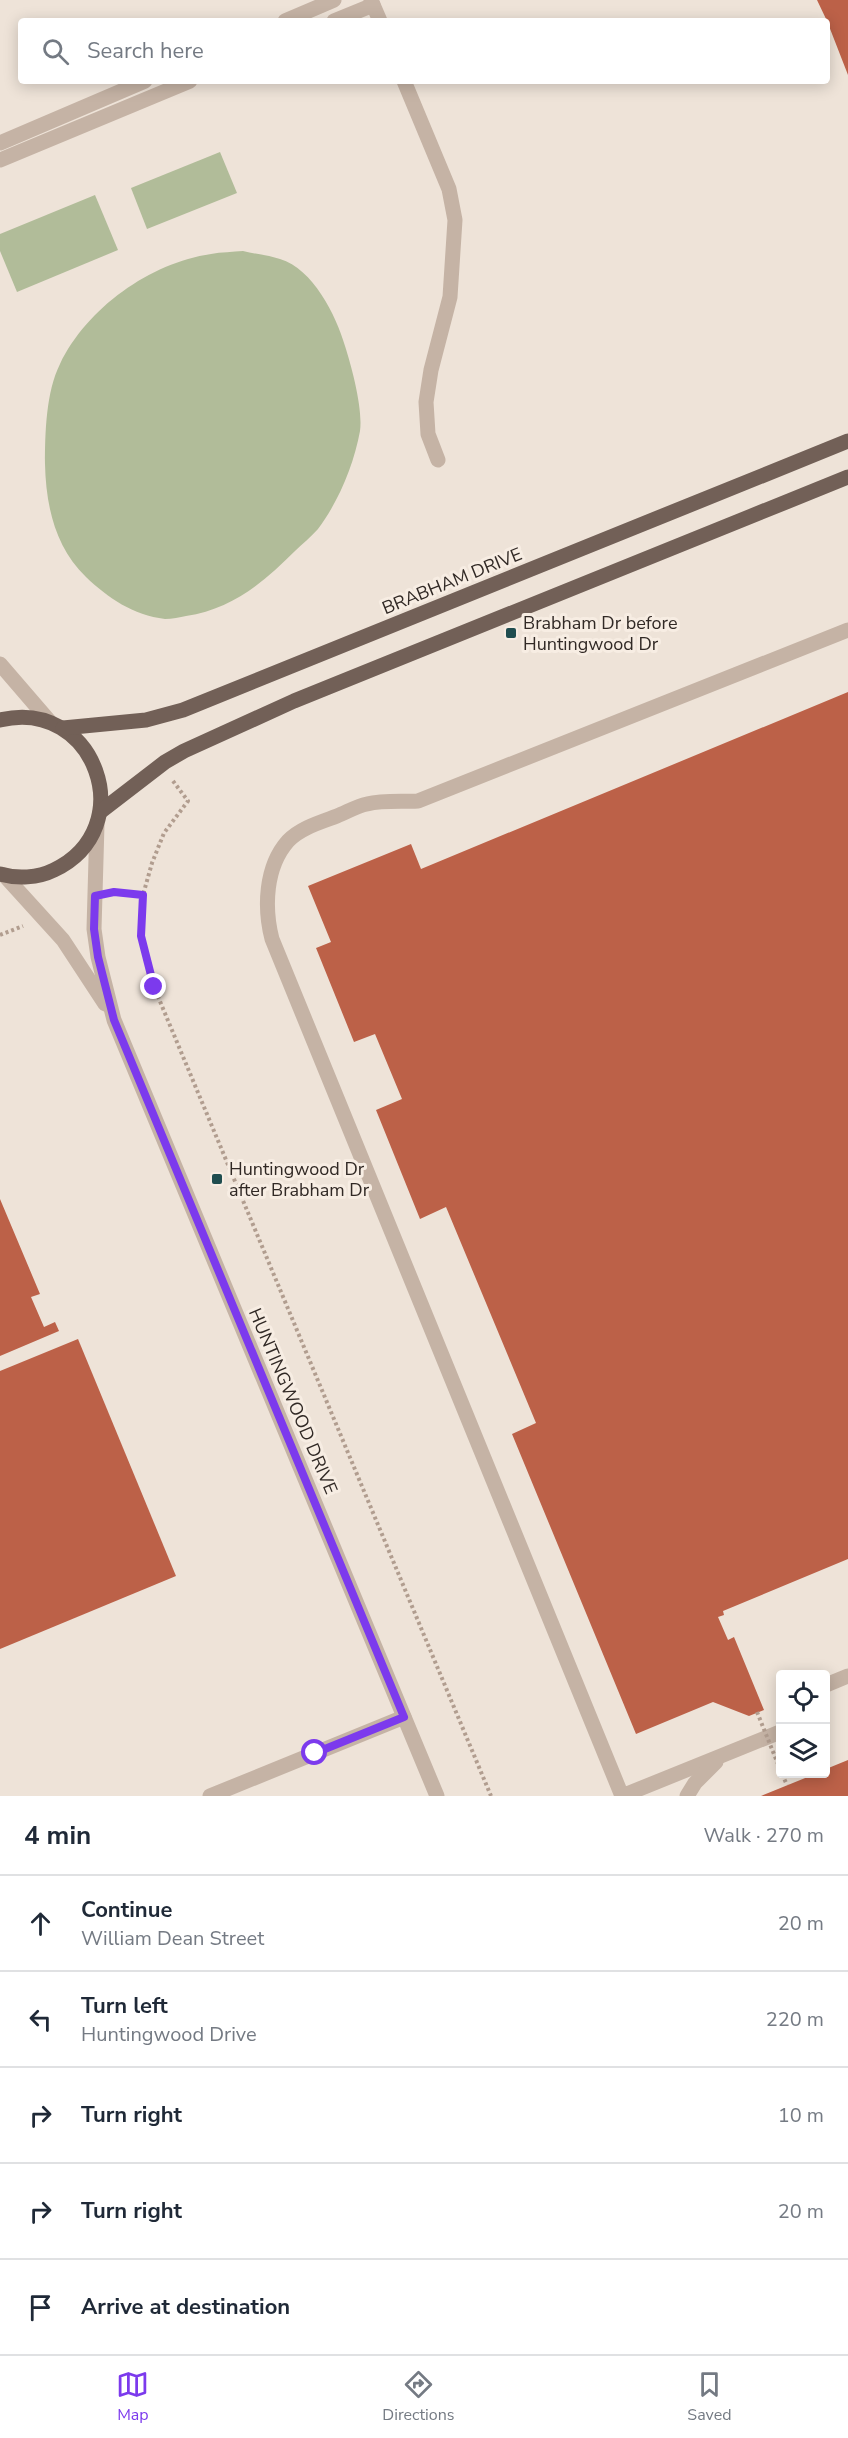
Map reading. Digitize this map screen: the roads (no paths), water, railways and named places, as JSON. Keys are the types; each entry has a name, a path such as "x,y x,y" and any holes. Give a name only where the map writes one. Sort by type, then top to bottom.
{"main road":[{"name":"BRABHAM DRIVE","path":"0,720 23,717 56,725 146,720 183,711 848,441"},
{"path":"2,874 27,877 50,872 60,867 79,853 98,818 165,762 211,737 294,701 848,477"},
{"path":"56,725 81,744 94,765 101,788 98,818"}],"street":[{"path":"292,18 334,0"},
{"path":"340,18 372,2 379,18"},
{"path":"0,143 138,84"},
{"path":"0,160 183,84"},
{"path":"405,84 449,189 455,220 450,297 431,370 426,402 428,434 438,460"},
{"path":"776,1734 622,1796 272,939 267,917 267,897 271,875 278,856 288,841 318,823 368,803 418,801 848,630"},
{"path":"0,664 56,725"},
{"name":"HUNTINGWOOD DRIVE","path":"98,818 94,929 98,957 114,1020 437,1796"},
{"name":"HUNTINGWOOD DRIVE","path":"2,874 44,917 81,965 114,1020"},
{"path":"830,1683 848,1676"},
{"path":"210,1796 404,1717"},
{"path":"687,1796 707,1769 725,1754"}],"place":[{"name":"Brabham Dr before Huntingwood Dr","path":"511,633"},
{"name":"Huntingwood Dr after Brabham Dr","path":"217,1179"}]}
